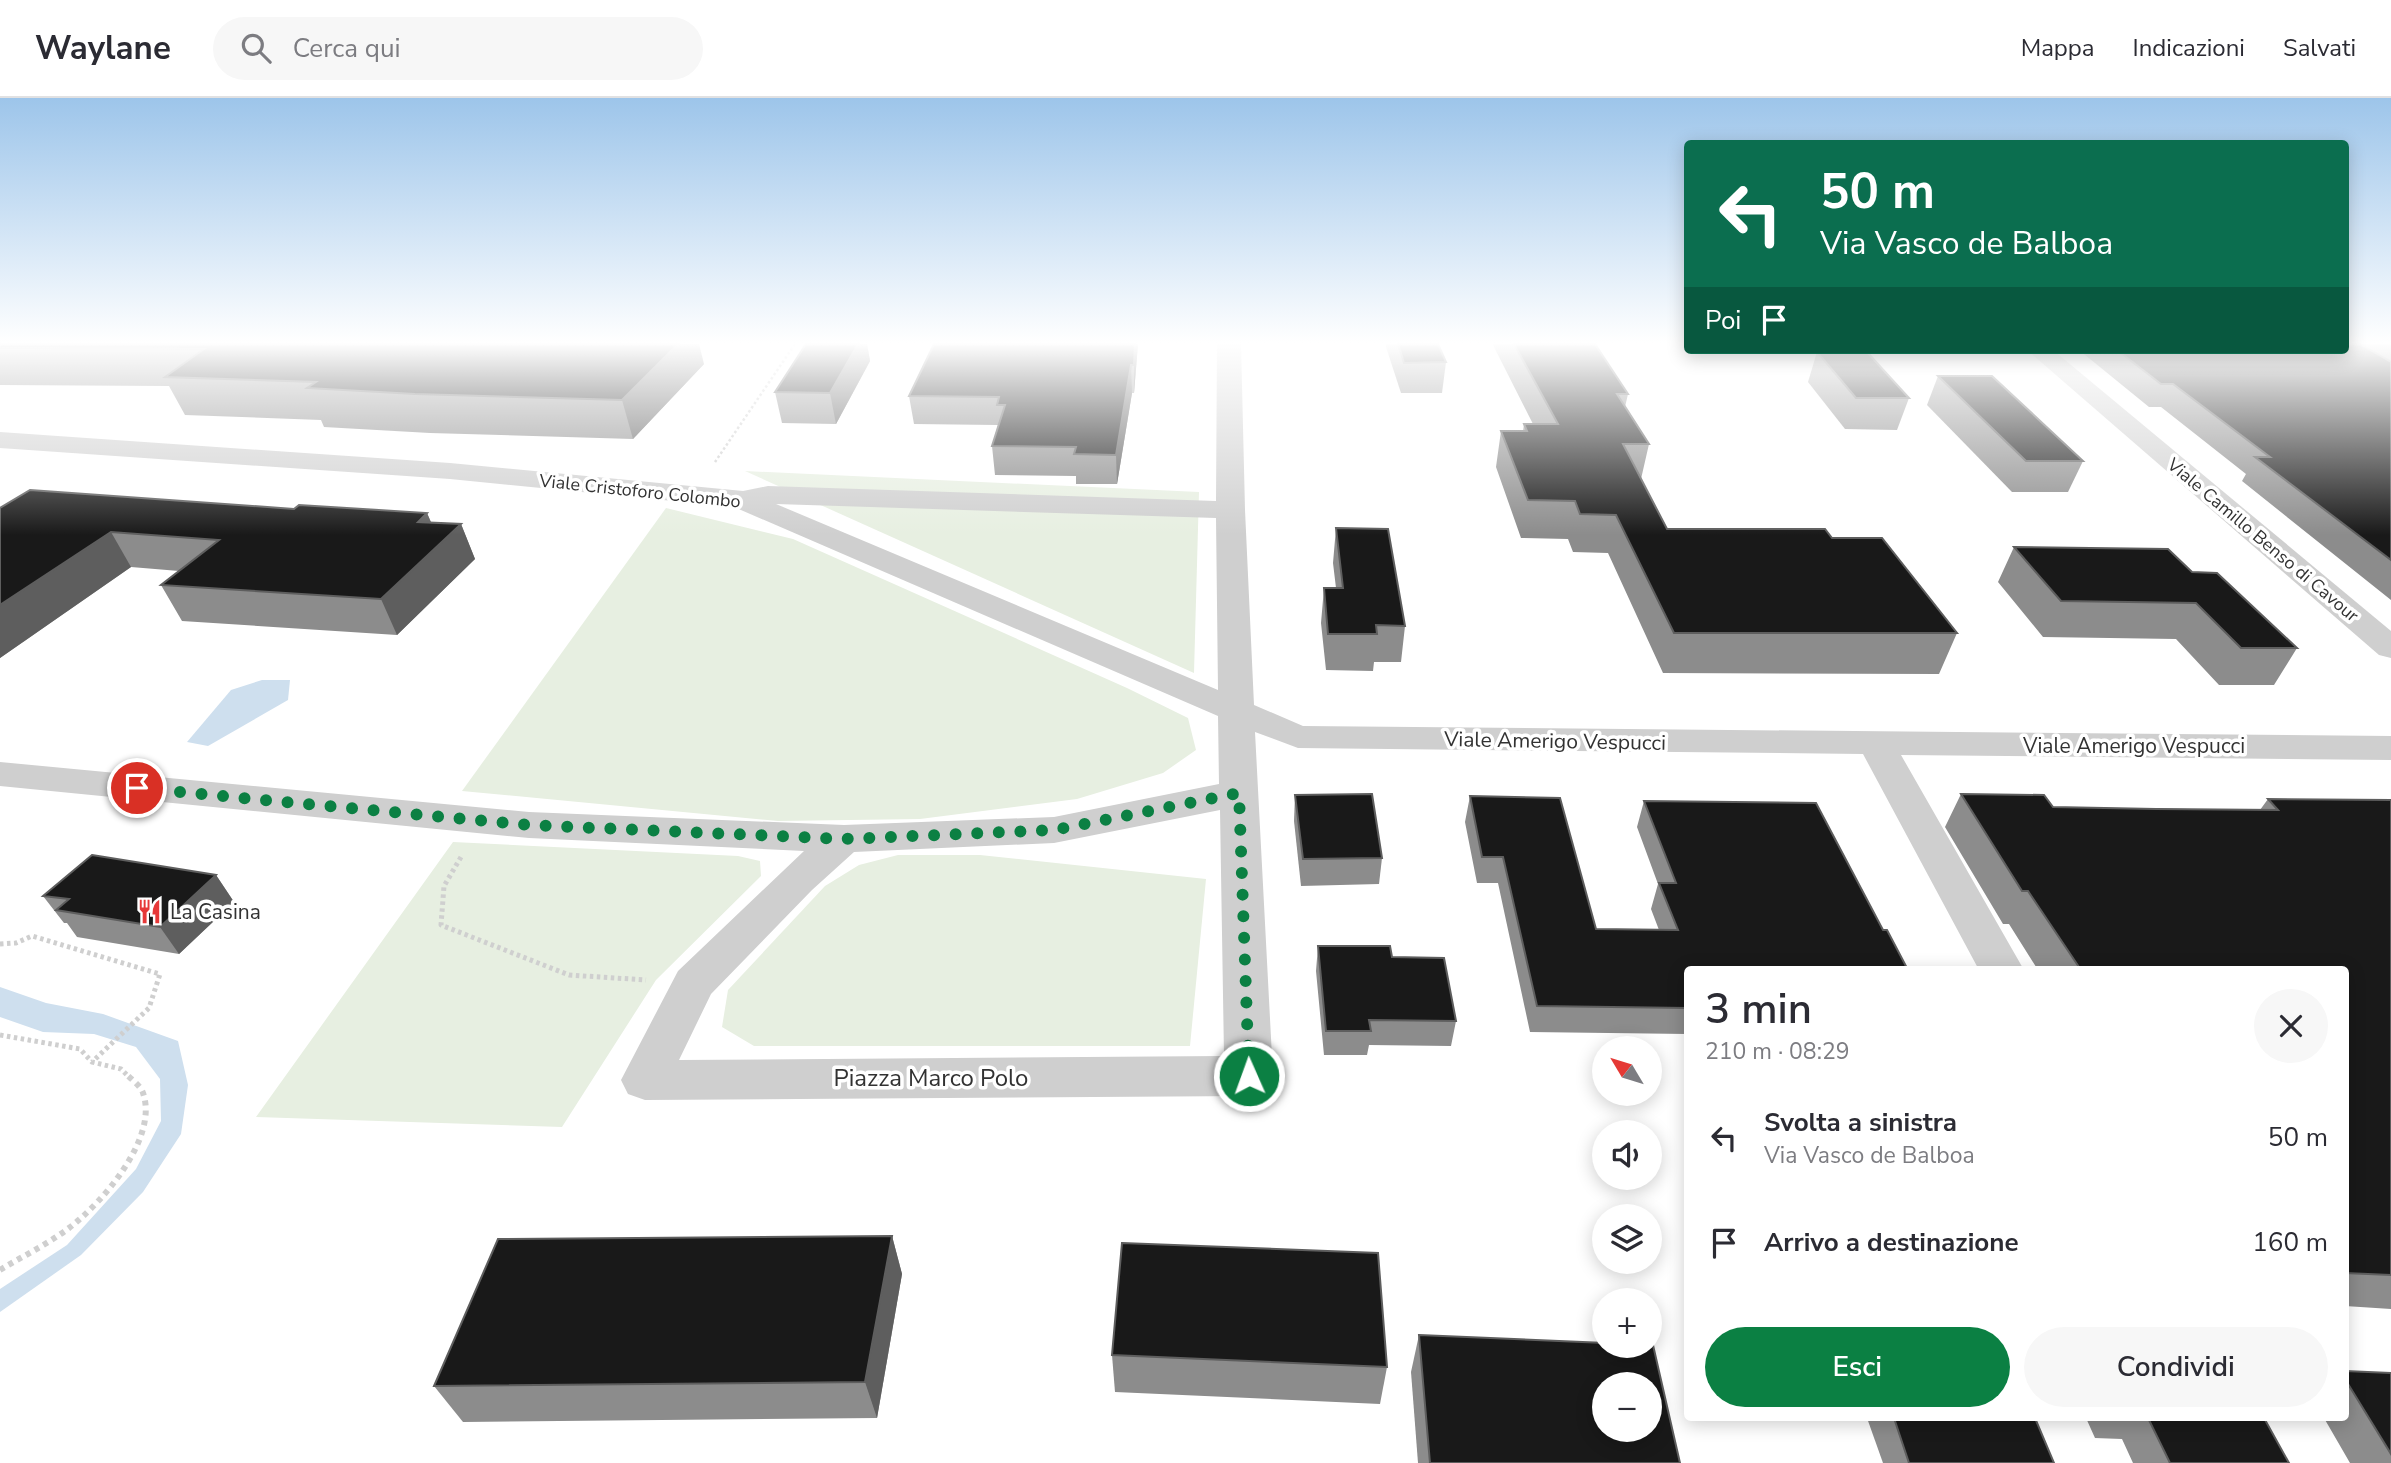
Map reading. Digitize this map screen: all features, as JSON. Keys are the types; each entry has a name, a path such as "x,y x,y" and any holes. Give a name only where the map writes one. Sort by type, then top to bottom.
{"street":[{"path":"0,775 492,822 844,839 1054,830 1239,793 1229,408"},
{"name":"Viale Camillo Benso di Cavour","path":"2107,408 2391,648"},
{"name":"Viale Cristoforo Colombo","path":"0,440 450,471 740,499 1238,713"},
{"path":"740,499 768,495 1230,510"},
{"name":"Viale Amerigo Vespucci","path":"1238,713 1298,737 1877,745 2391,748"},
{"path":"1877,745 2000,966"},
{"name":"Piazza Marco Polo","path":"844,839 797,880 694,983 645,1080 1249,1076 1239,793"}],"path":[{"path":"693,495 752,408"},
{"path":"492,822 461,857 444,886 441,925 569,975 694,983"},
{"path":"0,944 16,943 32,936 160,974 149,1008 92,1062"},
{"path":"0,1035 80,1049 92,1062 121,1069 143,1091 147,1117 132,1157 113,1183 70,1227 0,1270"}],"shaded area":[{"path":"745,471 1199,492 1194,673"},
{"path":"666,508 793,539 1127,688 1188,718 1196,750 1163,773 1077,799 920,819 778,821 462,791"},
{"path":"453,842 738,856 760,861 761,876 656,980 562,1127 256,1117"},
{"path":"898,855 980,855 1206,879 1190,1046 754,1046 722,1027 728,990 825,886 859,865"}],"water":[{"path":"262,680 290,680 288,700 208,746 187,742 231,690"},
{"path":"0,987 46,1003 103,1014 178,1041 188,1085 181,1134 143,1192 81,1255 0,1312 0,1289 67,1245 136,1169 161,1121 160,1079 136,1047 94,1034 43,1032 0,1017"}],"building":[{"path":"1004,408 1124,408 1116,455 1074,454 1076,447 992,446"},
{"path":"1549,408 1626,408 1649,444 1623,444 1667,529 1825,529 1832,538 1882,538 1957,633 1674,633 1616,515 1580,514 1575,501 1528,500 1501,431 1527,431 1524,424 1558,424"},
{"path":"1971,408 2026,408 2083,461 2026,461"},
{"path":"2204,408 2391,408 2391,560 2255,457 2270,457"},
{"path":"30,490 294,509 299,505 427,513 418,522 461,524 381,599 161,585 219,540 111,532 0,605 0,508"},
{"path":"1336,528 1388,529 1405,626 1376,625 1377,634 1328,634 1324,588 1343,588"},
{"path":"2014,547 2168,549 2192,572 2217,573 2297,648 2241,648 2196,603 2061,601"},
{"path":"1372,794 1382,858 1303,859 1295,795"},
{"path":"1961,794 2044,795 2053,807 2156,809 2278,810 2268,799 2391,800 2391,1275 2349,1273 2349,966 2078,966 2028,891 2022,891"},
{"path":"1470,796 1560,798 1596,929 1678,930 1659,883 1676,883 1644,801 1816,803 1883,930 1887,930 1906,966 1684,966 1684,1008 1537,1006 1503,857 1482,857"},
{"path":"92,855 216,875 160,927 56,910 69,899 43,896"},
{"path":"1318,946 1390,946 1392,957 1444,958 1456,1021 1369,1020 1371,1031 1326,1031"},
{"path":"892,1236 865,1382 434,1386 498,1239"},
{"path":"1122,1243 1378,1253 1387,1367 1112,1355"},
{"path":"1419,1335 1592,1342 1592,1358 1656,1358 1659,1372 1592,1372 1592,1442 1662,1442 1662,1384 1680,1463 1430,1463"},
{"path":"2349,1371 2391,1373 2391,1454 2349,1386"},
{"path":"1895,1421 2036,1421 2054,1463 1909,1463"},
{"path":"2149,1421 2266,1421 2289,1463 2170,1463"}],"place":[{"name":"La Casina","path":"150,912"}],"route":[{"path":"137,788 529,825 844,839 1054,830 1239,793 1249,1076"}]}
